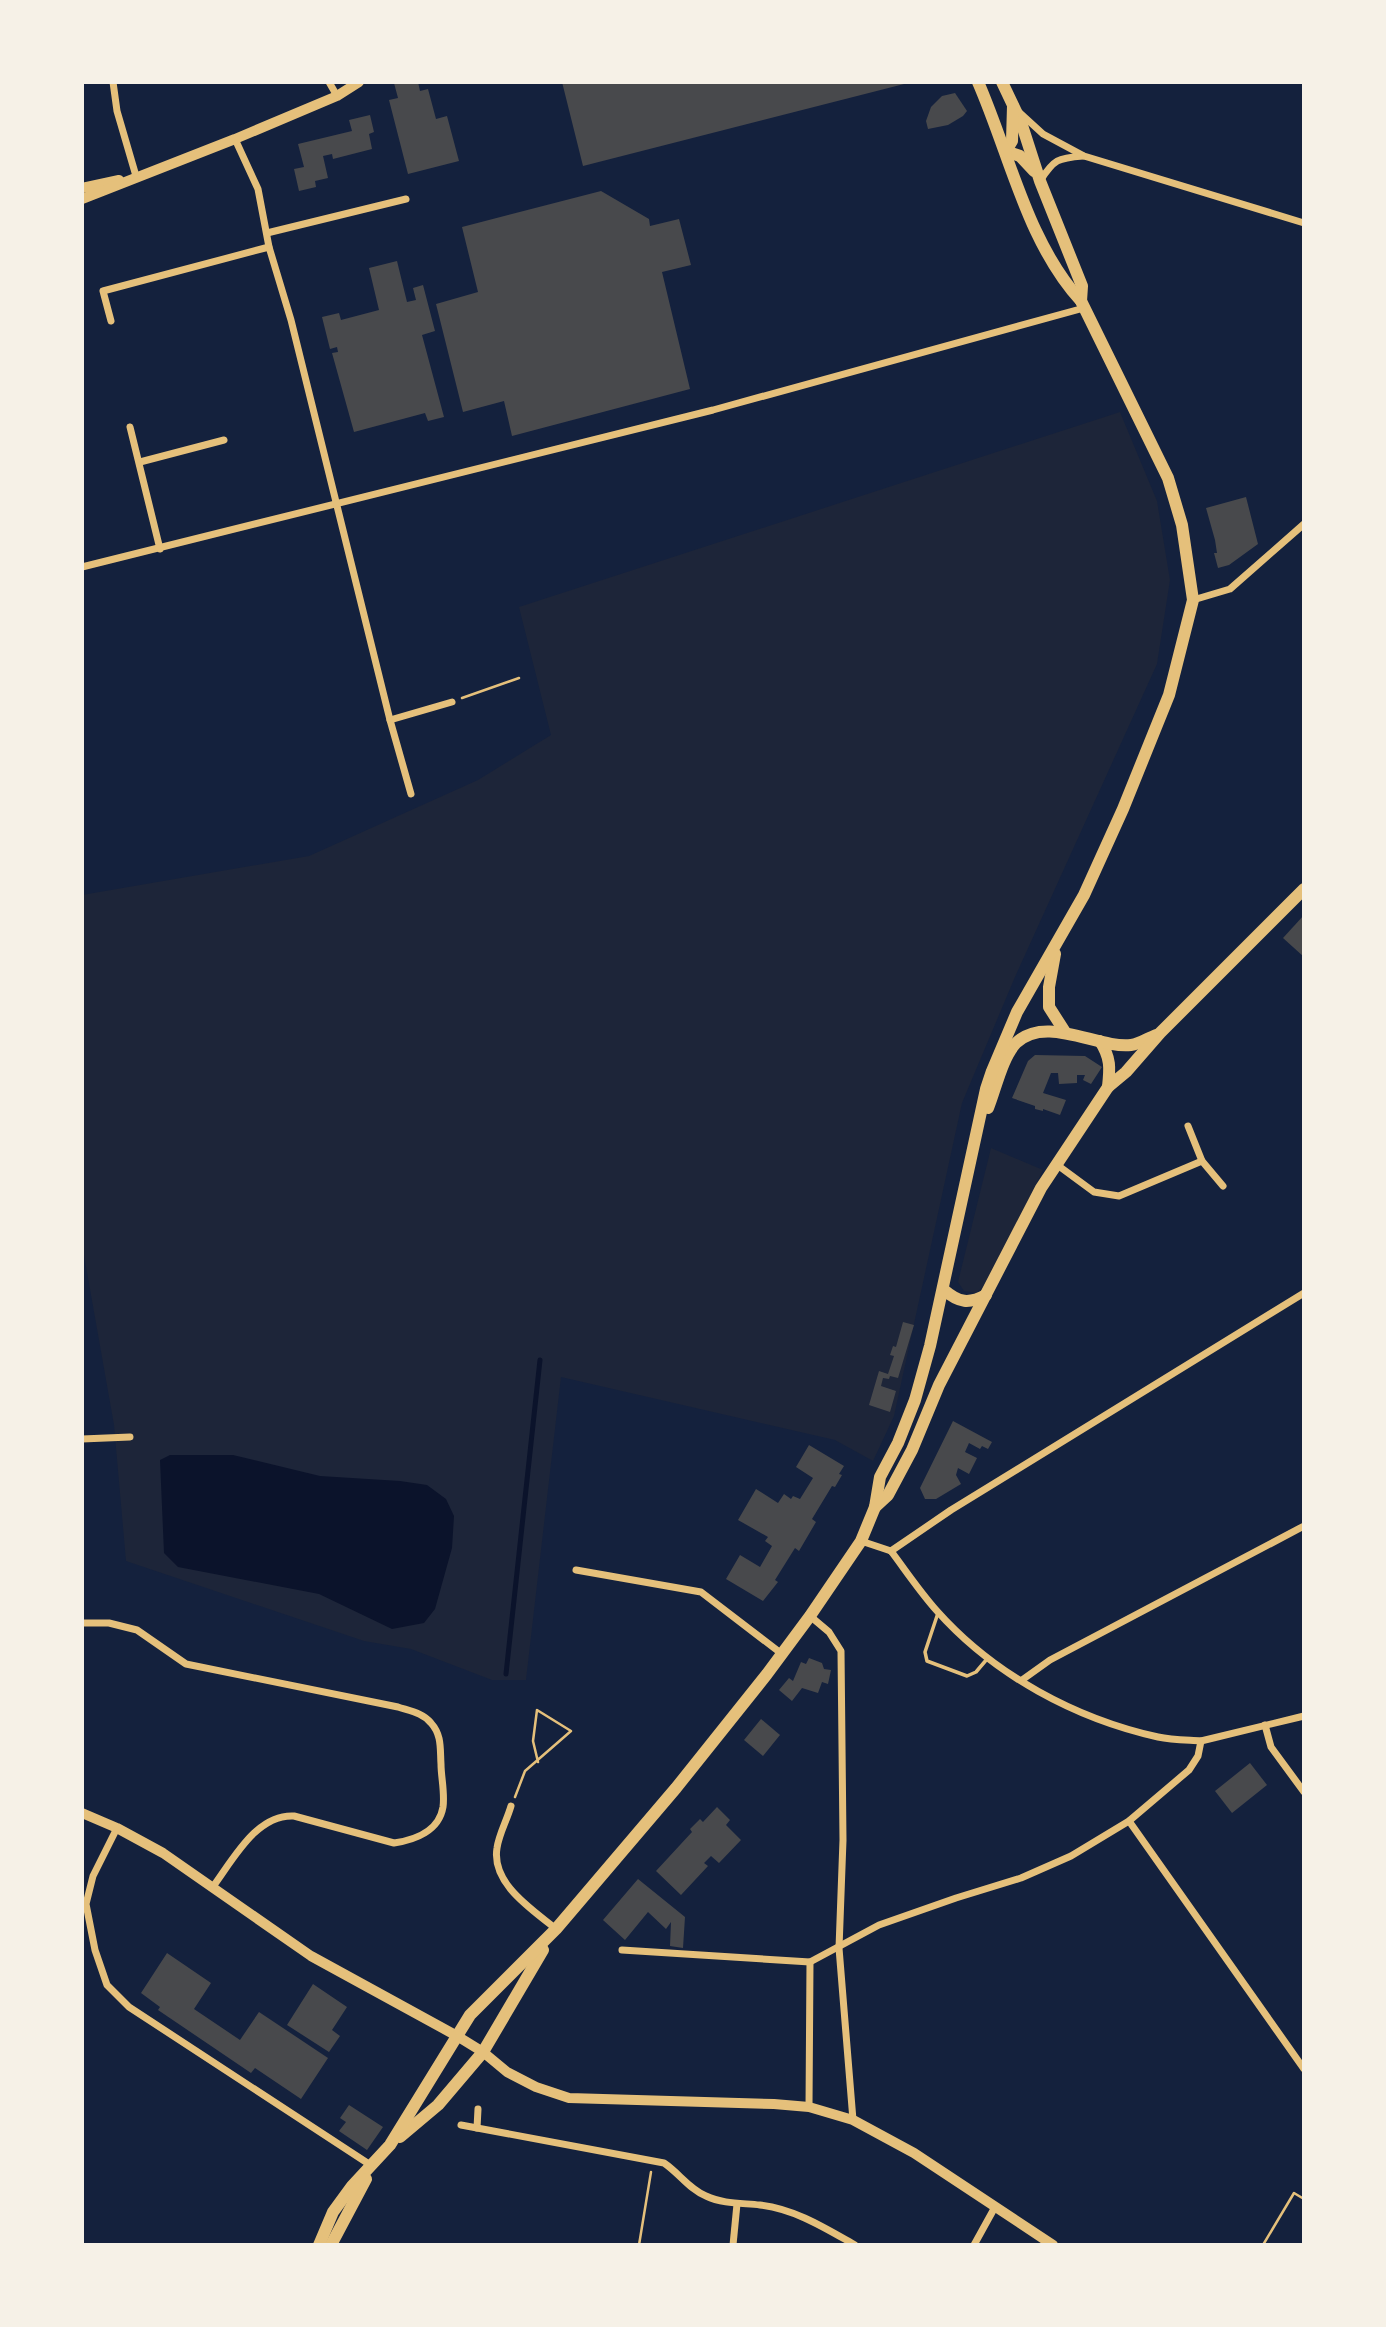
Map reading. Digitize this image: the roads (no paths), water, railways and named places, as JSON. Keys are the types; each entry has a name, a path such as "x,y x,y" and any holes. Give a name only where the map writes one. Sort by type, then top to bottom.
{"main road":[{"path":"82,199 337,96 359,82"},
{"path":"319,2245 333,2212 352,2186 390,2145 470,2015 556,1929 676,1788 782,1654 861,1541 874,1507 880,1477 898,1443 915,1400 944,1290 986,1089 1003,1041 1084,895 1169,695 1193,600 1182,525 1168,478 1083,305 1068,286 1039,235 978,82"},
{"path":"1002,82 1021,121 1040,181 1082,286 1083,305"},
{"path":"1006,151 1013,141 1013,106"},
{"path":"1006,151 1020,156 1030,164 1040,181"},
{"path":"82,188 136,176"},
{"path":"874,1507 888,1495 912,1450 939,1385 1055,1164 1108,1087 1126,1072 1160,1033 1304,889"},
{"path":"1056,946 1049,986 1049,1007 1065,1032"},
{"path":"974,1144 1006,1061 1016,1044 1036,1034 1065,1032 1100,1041 1134,1045 1160,1033"},
{"path":"1100,1041 1109,1055 1111,1065 1108,1087"},
{"path":"944,1290 955,1300 968,1303 986,1295"},
{"path":"930,1346 937,1353 956,1355"},
{"path":"390,2145 438,2105 483,2052 556,1929"},
{"path":"331,2245 372,2166"}],"street":[{"path":"113,82 117,111 136,176"},
{"path":"329,82 337,96"},
{"path":"1013,106 1043,134 1084,156 1304,223"},
{"path":"235,139 258,189 269,247 411,794"},
{"path":"1040,181 1052,163 1061,158 1084,156"},
{"path":"267,233 406,199"},
{"path":"111,321 103,291 269,247"},
{"path":"82,566 160,549 713,410 1083,305"},
{"path":"130,427 160,549"},
{"path":"140,462 224,440"},
{"path":"1193,600 1230,589 1304,523"},
{"path":"390,720 452,702"},
{"path":"1188,1126 1202,1161 1223,1186"},
{"path":"1055,1164 1094,1192 1119,1196 1202,1161"},
{"path":"891,1551 940,1516 1304,1293"},
{"path":"82,1439 130,1437"},
{"path":"1022,1680 1050,1660 1304,1526"},
{"path":"861,1541 891,1551 938,1613 988,1657 1071,1709 1160,1738 1201,1741 1304,1716"},
{"path":"576,1570 701,1592 782,1654"},
{"path":"810,1616 830,1632 841,1651 843,1840 839,1948 853,2120"},
{"path":"82,1623 109,1623 137,1630 186,1664 398,1707 422,1715 433,1724 441,1743 443,1807 428,1831 411,1841 394,1843 282,1815 259,1827 212,1888"},
{"path":"1265,1725 1271,1747 1304,1792"},
{"path":"622,1950 810,1962 879,1925 906,1914 1021,1878 1071,1856 1129,1821 1189,1770 1198,1756 1201,1741"},
{"path":"511,1807 496,1850 499,1871 512,1892 556,1929"},
{"path":"82,1813 163,1853 325,1965 457,2036 483,2052 507,2072 526,2082 569,2098 774,2104 809,2107 853,2120 914,2153 1053,2245"},
{"path":"1129,1821 1304,2068"},
{"path":"117,1828 93,1876 86,1904 95,1950 107,1985 129,2007 372,2166"},
{"path":"809,2107 810,1962"},
{"path":"477,2128 478,2109"},
{"path":"461,2124 664,2163 678,2172 690,2188 708,2197 737,2204 760,2205 795,2214 855,2245"},
{"path":"733,2245 737,2204"},
{"path":"974,2245 995,2207"}],"lane":[{"path":"938,1613 925,1652 928,1661 967,1676 976,1672 988,1657"}],"waterway":[{"path":"506,1674 540,1360"}]}
